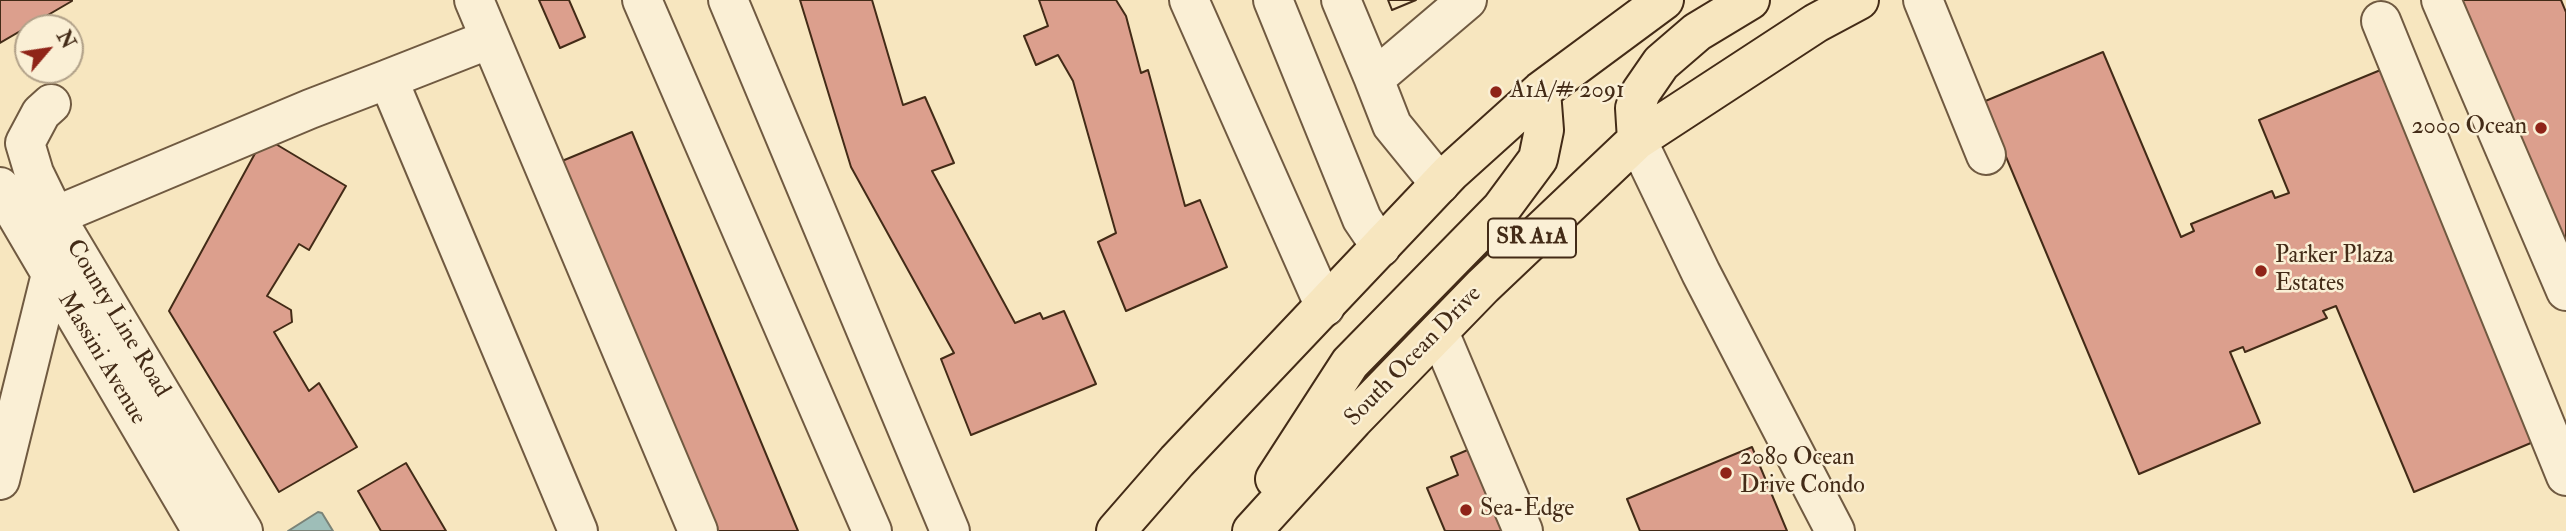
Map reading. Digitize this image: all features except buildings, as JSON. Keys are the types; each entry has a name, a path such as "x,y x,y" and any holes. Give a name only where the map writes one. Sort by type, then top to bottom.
{"main road":[{"path":"1116,531 1177,461 1440,184 1541,91 1664,0"},
{"path":"1637,140 1635,108 1641,92 1661,63 1697,32 1750,0"},
{"name":"South Ocean Drive","path":"1252,531 1438,332 1637,140 1816,23 1859,0"},
{"path":"1242,531 1350,363 1501,209 1538,159 1544,130 1541,91"}],"street":[{"path":"474,0 698,531"},
{"path":"642,0 872,531"},
{"path":"728,0 950,531"},
{"path":"1189,0 1325,307"},
{"path":"1273,0 1362,219 1381,247"},
{"path":"1341,0 1392,125 1440,184"},
{"path":"1374,79 1467,0"},
{"path":"1923,0 1986,155"},
{"path":"2441,0 2566,291"},
{"path":"2381,21 2566,476"},
{"path":"55,216 310,109 490,39"},
{"path":"388,79 578,531"},
{"name":"County Line Road","path":"51,104 41,113 25,143 34,173 55,216 243,531"},
{"path":"1637,140 1701,273 1835,531"},
{"name":"Massini Avenue","path":"0,187 202,531"},
{"path":"0,480 51,274"},
{"path":"1438,332 1523,531"}],"water":[{"path":"318,512 322,513 333,531 288,531"}],"place":[{"name":"A1A/# 2091","path":"1496,92"},
{"name":"2000 Ocean","path":"2541,128"},
{"name":"Parker Plaza Estates","path":"2261,271"},
{"name":"2080 Ocean Drive Condo","path":"1726,473"},
{"name":"Sea-Edge","path":"1466,510"}]}
